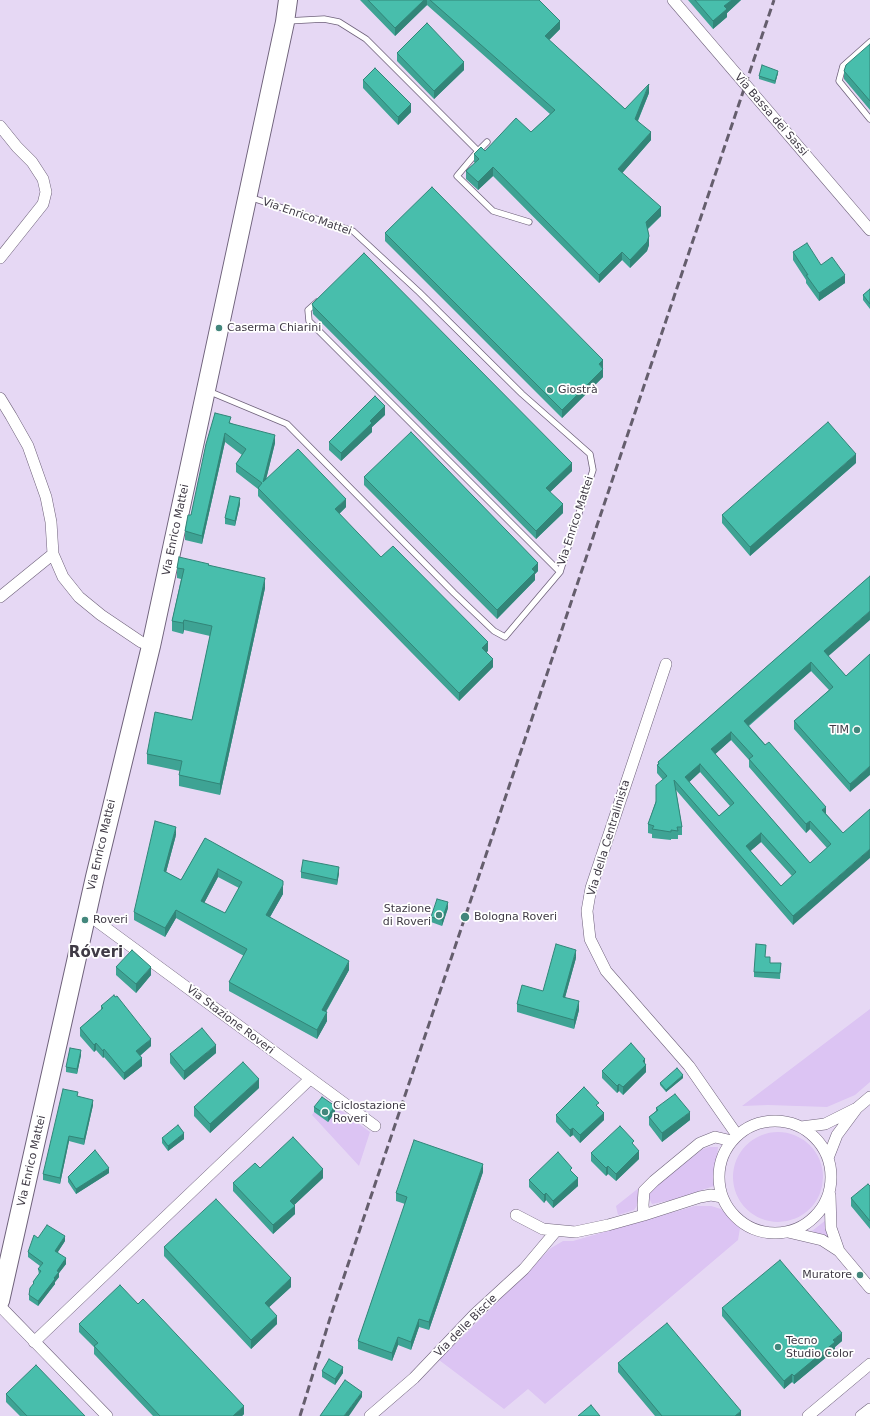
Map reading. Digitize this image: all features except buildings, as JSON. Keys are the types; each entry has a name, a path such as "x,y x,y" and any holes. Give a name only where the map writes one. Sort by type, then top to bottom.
{"main road":[{"name":"Via Enrico Mattei","path":"0,1301 7,1260 113,797 151,646 285,22 288,0"}],"street":[{"name":"Via Bassa dei Sassi","path":"673,0 870,230"},
{"path":"0,126 17,147 32,162 43,179 46,192 42,204 0,258"},
{"path":"0,398 12,416 28,446 46,497 52,522 53,554 63,577 80,597 101,615 141,642 151,646"},
{"path":"0,597 53,554"},
{"name":"Via della Centralinista","path":"666,664 591,888 587,911 590,939 606,971 689,1066 735,1138"},
{"name":"Via Stazione Roveri","path":"87,914 375,1126"},
{"path":"34,1342 310,1079"},
{"path":"828,1158 837,1135 857,1108 870,1097"},
{"path":"801,1127 825,1124 857,1108"},
{"path":"829,1191 823,1205 814,1217 802,1226 788,1232 774,1234 761,1232 748,1227 737,1219 728,1209 722,1197 719,1184 719,1170 722,1157 735,1138 748,1127 761,1122 775,1120 788,1122 801,1127 812,1135 822,1146 828,1158 831,1175 829,1191 832,1228 839,1251"},
{"path":"644,1215 644,1191 654,1181 700,1144 715,1137 735,1138"},
{"path":"516,1215 542,1229 575,1232 644,1215 700,1197 722,1197"},
{"name":"Via delle Biscie","path":"370,1416 414,1378 475,1314 524,1269 556,1231"},
{"path":"788,1232 822,1240 839,1251 870,1288"},
{"path":"0,1306 107,1416"},
{"path":"808,1416 870,1364"},
{"path":"861,1416 870,1409"}],"lane":[{"path":"285,22 324,19 339,22 366,39 478,150"},
{"path":"870,42 843,66 839,81 870,119"},
{"path":"487,142 478,150 457,176 493,211 528,222"},
{"name":"Via Enrico Mattei","path":"206,390 287,424 454,593 494,631 505,636 560,572 593,470 590,454 522,394 418,292 353,231 248,196"},
{"path":"365,253 370,248"},
{"path":"324,295 308,310 309,321 560,572"}],"shaded area":[{"path":"870,1009 870,1082 855,1095 827,1107 768,1105 742,1106"},
{"path":"324,1098 370,1132 359,1166 312,1115 314,1112 328,1121 335,1112 322,1102"},
{"path":"778,1132 795,1135 810,1145 820,1160 823,1177 820,1194 810,1209 795,1219 778,1222 761,1219 746,1209 736,1194 733,1177 736,1160 746,1145 761,1135"},
{"path":"718,1147 714,1186 672,1200 652,1204 648,1192 703,1149"},
{"path":"640,1187 638,1195 639,1203 634,1210 618,1215 616,1206"},
{"path":"695,1206 711,1206 721,1209 740,1228 738,1240 545,1404 528,1389 504,1409 439,1360 551,1248 563,1241 573,1241"},
{"path":"826,1220 833,1240 812,1231"}],"railway":[{"path":"300,1416 331,1315 774,0"}],"place":[{"name":"Caserma Chiarini","path":"219,328"},
{"name":"Giostrà","path":"550,390"},
{"name":"TIM","path":"857,730"},
{"name":"Stazione di Roveri","path":"439,915"},
{"name":"Bologna Roveri","path":"465,917"},
{"name":"Roveri","path":"85,920"},
{"name":"Ciclostazione Roveri","path":"325,1112"},
{"name":"Muratore","path":"860,1275"},
{"name":"Tecno Studio Color","path":"778,1347"}],"district":[{"name":"Róveri","path":"96,953"}]}
